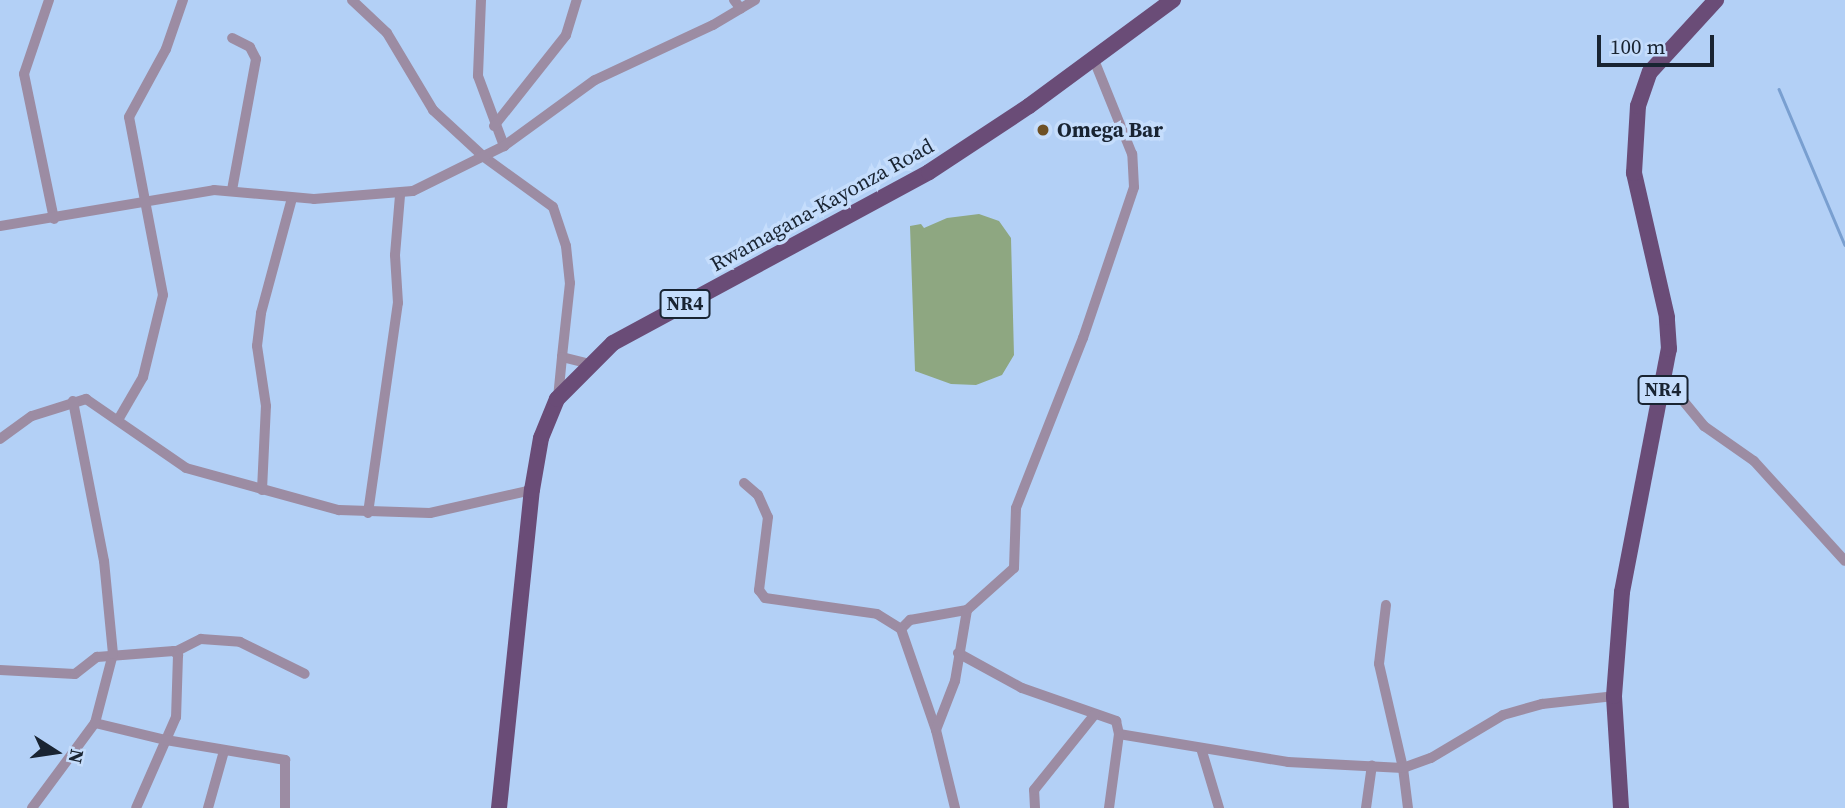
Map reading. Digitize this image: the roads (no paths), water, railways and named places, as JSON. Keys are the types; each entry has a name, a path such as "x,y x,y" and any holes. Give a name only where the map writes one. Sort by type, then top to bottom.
{"highway":[{"name":"Rwamagana-Kayonza Road","path":"499,808 532,490 541,438 557,399 613,344 929,172 1094,60 1173,0"},
{"name":"NR4","path":"1621,808 1614,696 1626,553 1666,380 1670,333 1634,173 1638,106 1650,72 1716,0"}],"street":[{"path":"49,0 24,74 54,219"},
{"path":"118,420 143,377 163,295 129,117 166,49 183,0"},
{"path":"352,0 387,33 433,110 484,157 553,208 560,223 570,283 557,399"},
{"path":"481,0 478,76 494,126 504,146"},
{"path":"494,126 566,35 577,0"},
{"path":"0,226 232,190 292,198 400,195 484,157 504,146 595,80 738,4 755,0"},
{"path":"232,38 250,47 256,59 232,190"},
{"path":"901,629 910,620 967,610 1014,568 1016,508 1083,338 1134,187 1132,155 1094,60"},
{"path":"369,513 398,303 395,255 400,195"},
{"path":"262,490 266,406 257,346 261,313 292,198"},
{"path":"562,356 590,364"},
{"path":"1666,380 1704,426 1741,448 1845,561"},
{"path":"0,439 33,416 73,401 97,404 186,468 262,490 369,513 448,511 532,490"},
{"path":"32,808 95,723 113,654 104,561 73,401"},
{"path":"744,483 758,495 768,517 761,596 877,614 901,629 936,730 955,808"},
{"path":"1386,606 1379,664 1403,768 1408,808"},
{"path":"936,730 955,681 967,610"},
{"path":"0,670 75,674 88,661 113,654 175,652 201,639 240,642 305,674"},
{"path":"136,808 166,740 179,699 180,661 175,652"},
{"path":"958,653 1022,688 1116,721 1119,734 1109,808"},
{"path":"1119,734 1201,748 1226,749 1288,762 1403,768 1431,758 1503,715 1542,704 1614,696"},
{"path":"1035,808 1034,790 1095,713"},
{"path":"95,723 166,740 285,760 285,808"},
{"path":"1201,748 1219,808"},
{"path":"208,808 224,751"},
{"path":"1366,808 1373,765"}],"waterway":[{"path":"1779,89 1845,245"}],"place":[{"name":"Omega Bar","path":"1043,130"}]}
